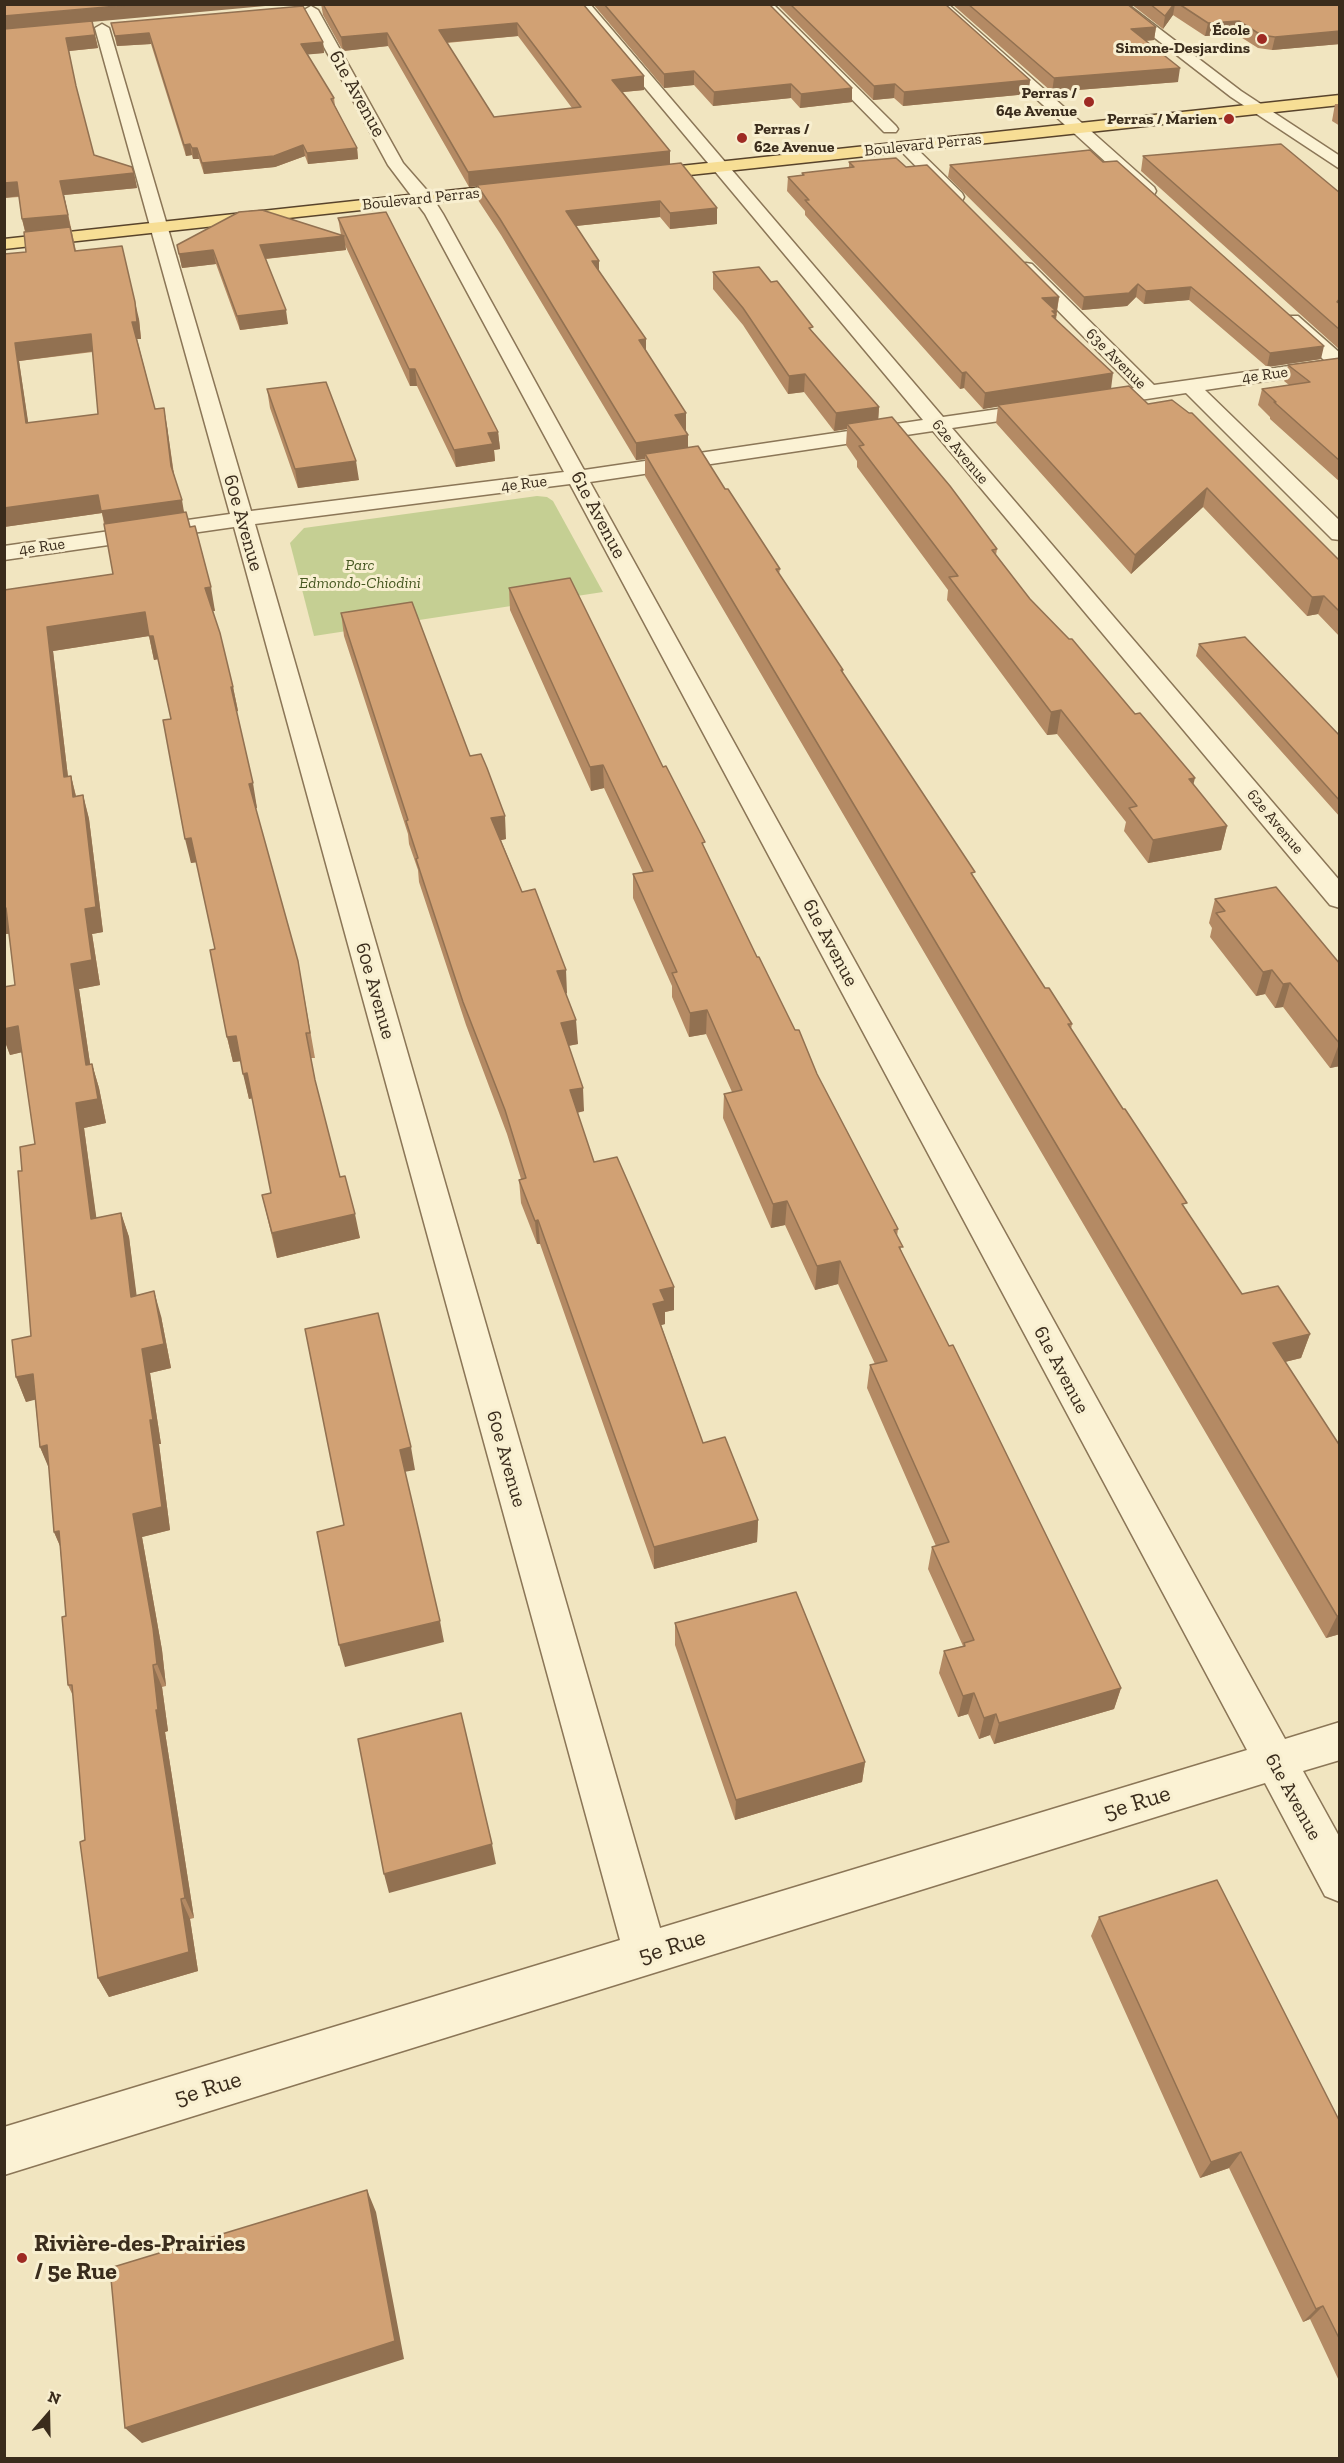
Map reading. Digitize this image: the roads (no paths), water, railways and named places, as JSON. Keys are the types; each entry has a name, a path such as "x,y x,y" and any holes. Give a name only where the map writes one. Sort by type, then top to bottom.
{"main road":[{"path":"1218,96 1262,91"},
{"name":"Boulevard Perras","path":"630,176 1340,100"},
{"path":"1038,114 1083,110"},
{"name":"Boulevard Perras","path":"868,132 896,129"},
{"path":"683,152 727,147"},
{"name":"Boulevard Perras","path":"4,244 156,212 413,185 539,186"}],"street":[{"name":"62e Avenue","path":"582,4 1340,899"},
{"path":"765,4 896,129"},
{"path":"939,4 1080,128 1162,204"},
{"path":"1118,4 1236,94 1340,164"},
{"name":"61e Avenue","path":"314,10 396,165 413,185 578,477 1340,1881"},
{"name":"60e Avenue","path":"102,28 156,212 646,1955"},
{"path":"906,147 968,209"},
{"name":"63e Avenue","path":"1017,259 1149,392 1190,386"},
{"path":"1277,308 1340,364"},
{"name":"4e Rue","path":"1190,386 1340,364"},
{"path":"1190,386 1340,534"},
{"path":"1078,403 1149,392"},
{"name":"4e Rue","path":"4,553 242,519 578,477 1054,406"},
{"name":"5e Rue","path":"4,2151 1340,1741"}],"place":[{"name":"École Simone-Desjardins","path":"1262,39"},
{"name":"Perras / 64e Avenue","path":"1089,102"},
{"name":"Perras / Marien","path":"1229,119"},
{"name":"Perras / 62e Avenue","path":"742,138"},
{"name":"Rivière-des-Prairies / 5e Rue","path":"22,2258"}],"park label":[{"name":"Parc Edmondo-Chiodini","path":"360,574"}]}
